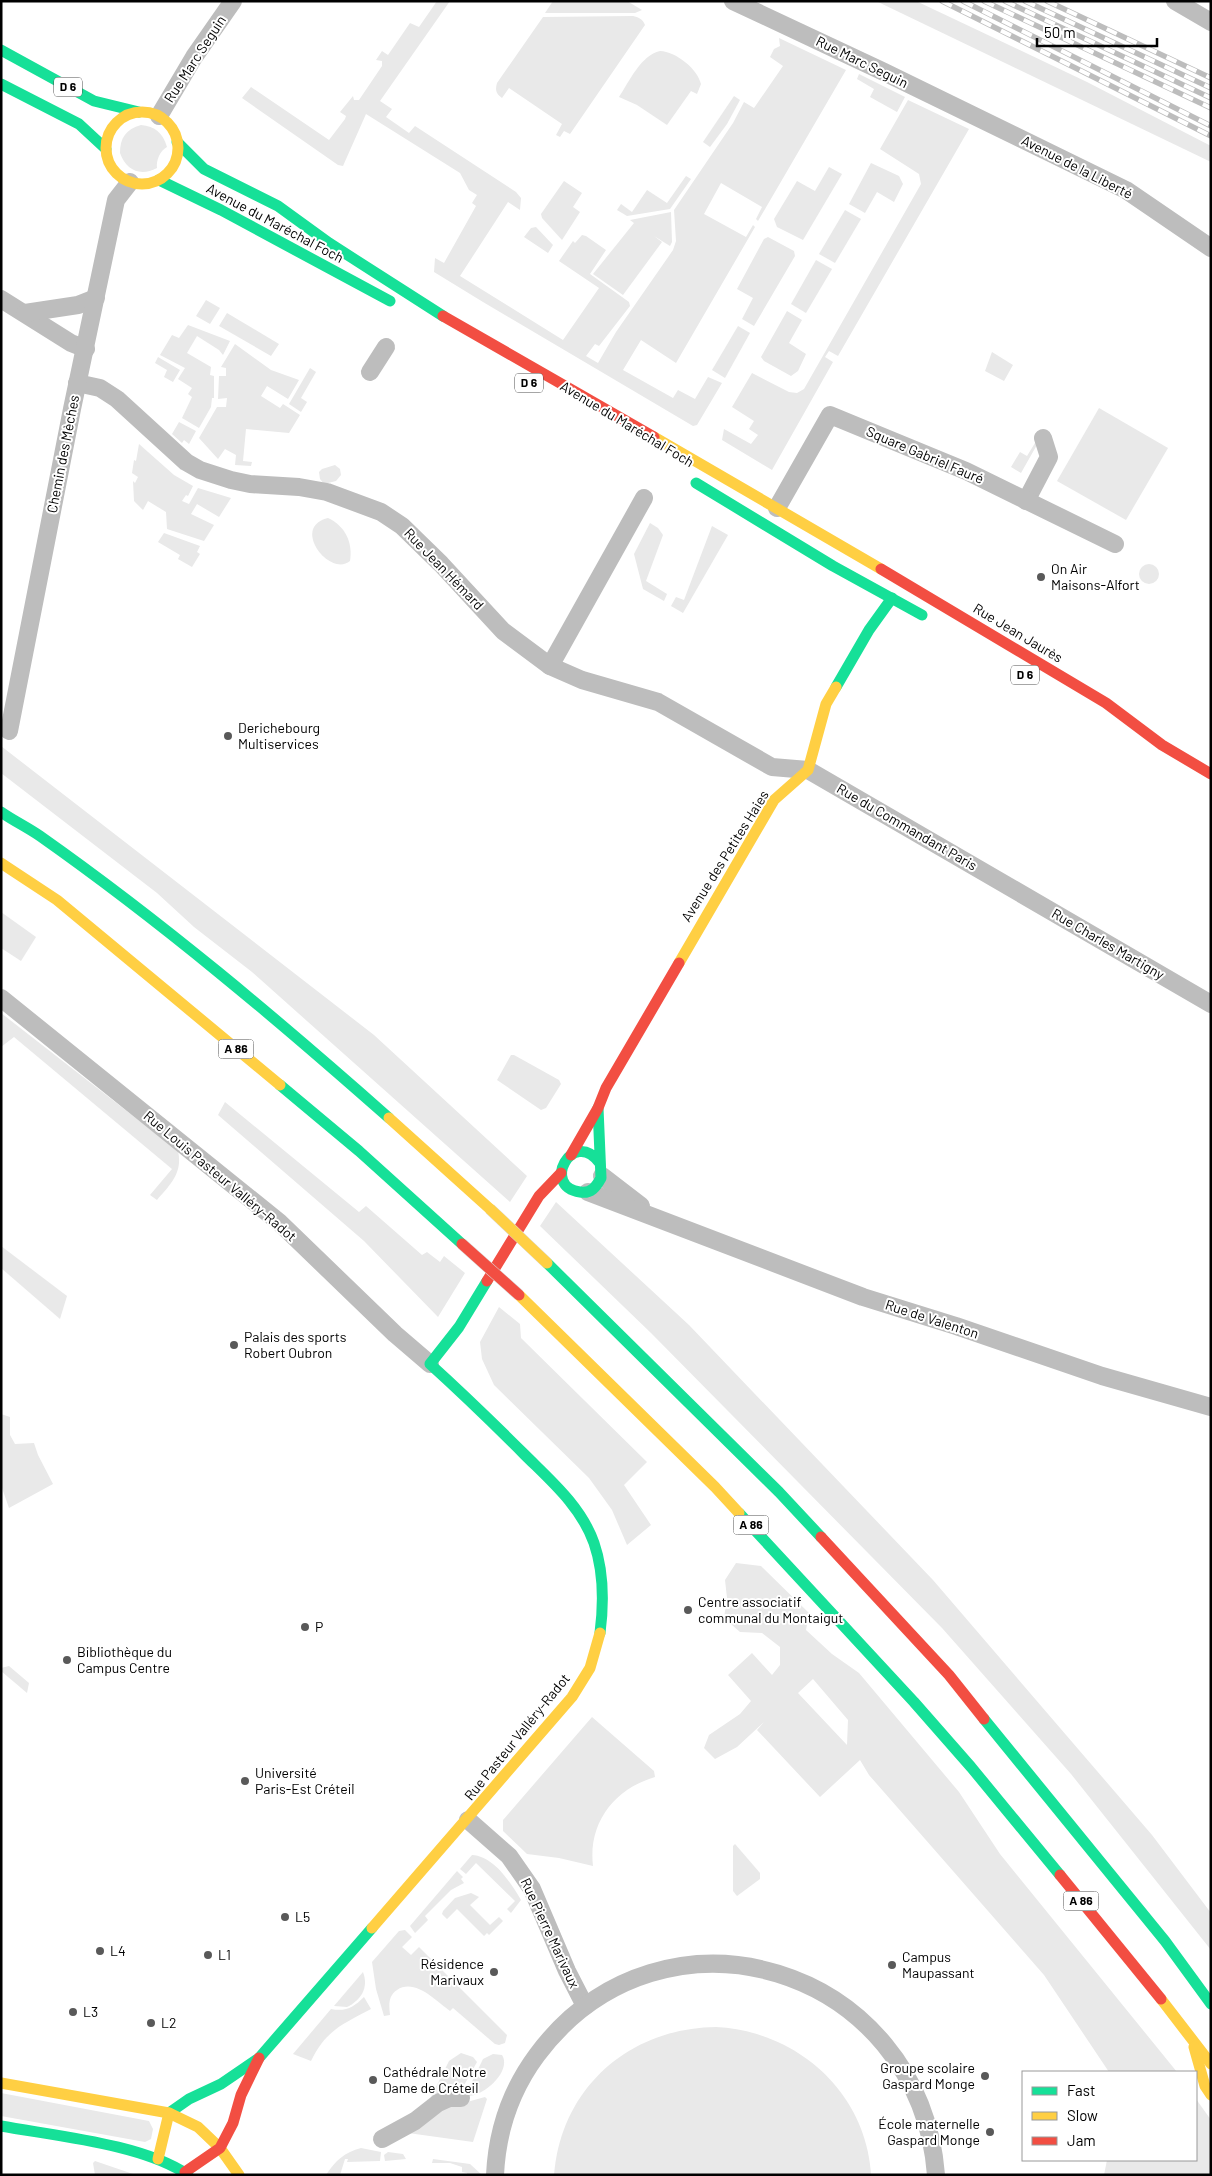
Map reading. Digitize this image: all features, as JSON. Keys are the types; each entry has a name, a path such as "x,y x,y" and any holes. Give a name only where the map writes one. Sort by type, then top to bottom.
{"main road":[{"name":"D 6","path":"1,50 94,100 139,112"},
{"name":"D 6","path":"1,84 79,124 106,149"},
{"path":"139,112 159,116 171,127 177,142 178,153 174,164 168,173 159,180 144,184 130,182 113,170 108,160 107,139 119,120 128,115 139,112"},
{"name":"Avenue du Maréchal Foch","path":"177,142 204,169 278,206 329,243 441,315 855,553"},
{"name":"Avenue du Maréchal Foch","path":"159,180 221,210 396,305"},
{"name":"Avenue du Maréchal Foch","path":"686,477 892,598"},
{"name":"Rue Jean Jaurès","path":"855,553 1106,703 1162,745 1211,774"},
{"path":"808,770 826,704 869,630 903,582"},
{"path":"892,598 934,622"},
{"name":"Rue Jean Jaurès","path":"1118,726 1162,745"},
{"name":"Avenue des Petites Haies","path":"430,1364 459,1327 541,1194 561,1173 563,1163 571,1155 598,1108 606,1088 774,800 808,770"},
{"name":"A 86","path":"1,812 41,836 240,992 390,1118 547,1263 779,1492 949,1675 1165,1941 1211,2004"},
{"path":"25,813 36,826 41,836"},
{"name":"A 86","path":"1,863 64,907 359,1151 519,1295 715,1487 972,1767 1191,2036 1211,2064"},
{"name":"Avenue des Petites Haies","path":"598,1108 601,1169"},
{"path":"531,1209 556,1196 580,1192 598,1185 601,1169 594,1157 586,1152 571,1155"},
{"path":"561,1173 563,1182 580,1192"},
{"name":"Rue Pasteur Valléry-Radot","path":"169,2113 189,2099 221,2084 259,2058 560,1712 575,1694 590,1669 598,1642 604,1610 601,1567 587,1526 575,1507 480,1410 430,1364"},
{"path":"1165,1941 1186,1949"},
{"path":"1191,2036 1205,2086 1211,2094"},
{"name":"Rue Pasteur Valléry-Radot","path":"187,2173 220,2148 233,2123 241,2096 259,2058"},
{"path":"1,2083 169,2113 198,2128 220,2148 239,2175"},
{"path":"158,2159 169,2113"},
{"path":"1,2126 134,2151 158,2159 187,2173"}],"street":[{"name":"Rue Marc Seguin","path":"159,116 194,57 233,1"},
{"name":"Rue Marc Seguin","path":"733,1 882,71 990,125"},
{"path":"1176,1 1211,22"},
{"name":"Avenue de la Liberté","path":"990,125 1126,190 1211,248"},
{"name":"Chemin des Mèches","path":"9,731 77,383 86,349 116,200 130,182"},
{"path":"25,313 78,305 96,298"},
{"path":"1,299 71,343 86,349"},
{"path":"370,372 386,347"},
{"name":"Rue Jean Hémard","path":"77,383 100,388 111,395 186,462 200,470 250,484 299,487 327,492 381,512 402,526 441,564 503,631 550,666 582,680 658,702 772,767 808,770"},
{"name":"Square Gabriel Fauré","path":"777,508 830,415 966,471 1115,544"},
{"path":"1026,501 1049,457 1043,438"},
{"path":"550,666 644,498"},
{"name":"Rue du Commandant Paris","path":"808,770 1006,884"},
{"name":"Rue Charles Martigny","path":"1006,884 1211,1004"},
{"name":"Rue Louis Pasteur Valléry-Radot","path":"1,998 279,1222 395,1334 430,1364"},
{"name":"Rue de Valenton","path":"601,1169 652,1217"},
{"name":"Rue de Valenton","path":"580,1192 610,1199 652,1217 863,1297 965,1329 1102,1376 1211,1407"},
{"name":"Rue Pierre Marivaux","path":"468,1820 508,1856 532,1889 567,1971 585,2006"},
{"path":"495,2175 502,2129 520,2082 550,2039 585,2006 633,1980 670,1969 695,1965 722,1964 784,1975 808,1985 841,2004 862,2020 880,2038 900,2063 915,2091 925,2115 932,2140 936,2175"},
{"path":"382,2139 415,2121 438,2103 449,2098 461,2098"}],"shaded area":[{"path":"437,1 450,1 380,101 392,109 386,117 409,133 415,126 516,192 521,198 520,210 508,202 460,276 563,340 599,288 559,261 573,241 575,243 582,235 606,250 590,274 629,302 630,306 599,346 595,344 586,356 598,363 616,332 673,250 676,241 674,210 733,123 744,102 754,108 783,66 770,57 774,49 780,46 779,38 846,70 758,221 756,219 762,207 721,183 704,214 746,237 753,225 755,227 676,363 641,340 623,370 673,398 678,390 695,399 708,377 722,383 697,425 693,426 434,272 435,258 444,263 476,206 472,203 477,195 469,190 460,173 366,114 343,166 338,165 242,98 251,87 329,140 345,119 346,116 340,112 353,96 354,100 359,100 382,66 382,61 376,60 382,51 388,55 410,23 419,27"},
{"path":"553,1 627,1 642,10 635,13 545,13"},
{"path":"876,1 916,1 1087,82 1211,146 1211,162"},
{"path":"633,16 643,21 645,25 570,134 564,131 560,137 556,135 562,124 509,88 502,98 497,93 497,83 543,17"},
{"path":"660,51 673,54 685,62 695,72 701,84 697,94 691,91 667,125 637,105 619,97 641,63"},
{"path":"859,74 905,97 897,112 870,97 874,89 857,79"},
{"path":"734,96 740,100 727,124 710,147 703,142"},
{"path":"908,100 969,129 838,356 829,351 825,357 833,362 772,470 722,440 724,429 751,444 758,435 749,429 754,421 732,407 752,373 789,392 797,393 804,389 921,184 919,174 880,149"},
{"path":"141,125 158,131 167,147 159,156 157,168 145,172 139,172 130,168 120,153 121,143 125,135 131,129"},
{"path":"871,163 899,176 903,184 894,202 877,192 865,213 849,204"},
{"path":"829,167 842,174 803,240 777,227 774,219 797,181 815,191"},
{"path":"686,176 691,179 670,209 627,216 617,210 621,204 632,212 647,190 667,203"},
{"path":"564,181 582,193 573,207 580,212 562,240 542,218 541,214"},
{"path":"845,210 861,219 835,263 819,254"},
{"path":"671,212 672,242 670,246 654,236 662,242 623,295 593,274 634,223 630,220"},
{"path":"536,227 553,245 548,253 524,237 531,228"},
{"path":"768,237 794,251 795,256 754,326 742,319 753,298 737,289 764,239"},
{"path":"816,260 832,269 806,313 791,304"},
{"path":"206,300 220,308 210,324 196,316"},
{"path":"787,311 802,320 789,343 806,354 798,371 791,376 764,361 761,357"},
{"path":"227,313 279,344 271,356 219,326"},
{"path":"188,325 230,341 223,355 219,350 197,336 187,353 211,367 210,375 214,376 214,398 212,398 211,407 199,428 182,418 192,397 188,394 192,388 178,379 185,368 160,355 172,335 179,338"},
{"path":"738,326 750,333 725,378 712,370"},
{"path":"235,344 271,370 299,380 288,399 267,386 261,396 280,408 283,404 300,415 289,433 246,429 243,461 252,462 251,466 235,465 236,455 225,449 218,459 199,438 217,407 226,407 227,398 218,399 219,376 226,376 226,368 221,367"},
{"path":"992,352 1013,365 1004,381 985,371"},
{"path":"158,357 180,370 173,382 164,377 167,370 155,363"},
{"path":"310,368 316,372 301,398 307,402 301,412 289,404"},
{"path":"1099,408 1168,448 1126,520 1057,481"},
{"path":"179,422 196,431 189,444 184,440 182,443 172,434"},
{"path":"1035,443 1038,443 1021,473 1011,467 1020,452 1027,456"},
{"path":"139,444 174,475 193,486 188,496 186,495 182,501 189,504 198,488 231,498 219,517 197,504 191,514 214,525 204,541 167,529 166,512 148,501 143,510 134,501 133,481 135,483 138,477 132,473"},
{"path":"335,465 340,469 341,475 336,481 324,484 320,479 319,472 322,469"},
{"path":"328,518 339,525 346,535 350,547 350,561 342,564 333,563 317,549 313,540 313,531 317,523"},
{"path":"650,523 658,528 663,535 646,581 667,594 664,601 643,589 634,554"},
{"path":"712,526 728,535 683,613 671,606 676,597 684,600"},
{"path":"164,533 200,546 197,552 200,554 192,567 178,559 180,555 158,542"},
{"path":"1149,564 1156,567 1159,574 1156,581 1149,584 1142,581 1139,574 1142,567"},
{"path":"1,746 374,1035 527,1176 510,1202 252,972 194,927 157,893 1,773"},
{"path":"1,912 36,937 21,961 1,948"},
{"path":"1,1013 178,1151 179,1166 177,1172 171,1184 157,1200 150,1195 172,1169 14,1037 1,1047"},
{"path":"511,1055 559,1080 561,1084 546,1108 541,1110 497,1080"},
{"path":"225,1102 359,1212 366,1206 422,1255 427,1252 440,1262 444,1256 465,1273 438,1317 364,1241 218,1115"},
{"path":"556,1202 689,1325 933,1580 1152,1835 1211,1913 1211,1950 1071,1774 942,1628 651,1333 540,1226"},
{"path":"1,1246 67,1296 60,1319 1,1268"},
{"path":"499,1307 520,1324 521,1338 647,1462 624,1485 651,1525 627,1545 612,1510 589,1478 494,1385 482,1359 480,1342"},
{"path":"1,1414 10,1417 10,1435 15,1444 34,1443 53,1484 9,1508 1,1485"},
{"path":"736,1563 761,1566 809,1613 806,1630 832,1654 859,1673 959,1792 1000,1854 1176,2071 1108,2071 1044,1975 869,1775 860,1760 820,1797 757,1730 764,1722 737,1747 715,1759 704,1748 709,1735 740,1714 751,1701 728,1675 752,1653 772,1675 780,1665 780,1647 762,1633 740,1632 724,1618 727,1598 725,1580","holes":["813,1679 848,1720 847,1745 798,1693"]},
{"path":"9,1666 29,1683 27,1693 1,1671 1,1668"},
{"path":"592,1717 654,1771 655,1777 627,1790 607,1810 595,1836 593,1866 559,1858 527,1854 503,1831 503,1820"},
{"path":"735,1844 760,1873 760,1879 737,1896 733,1891 733,1846"},
{"path":"472,1855 488,1860 495,1865 512,1886 521,1900 511,1913 507,1909 515,1901 476,1863 466,1874 460,1869"},
{"path":"457,1871 463,1877 461,1879 464,1883 451,1890 425,1916 428,1920 415,1933 410,1926"},
{"path":"471,1893 479,1897 470,1905 490,1925 499,1917 503,1921 489,1935 487,1933 484,1936 457,1909 447,1919 442,1914 455,1898"},
{"path":"405,1930 412,1937 402,1947 411,1955 419,1947 507,2035 505,2043 495,2044 453,2008 450,2011 425,1992 411,1987 404,1987 394,1992 390,2001 390,2015 384,2016 376,1989 372,1962 399,1931"},
{"path":"363,1972 365,1983 360,1997 347,2007 334,2006"},
{"path":"364,1997 371,2009 329,2035 311,2061 293,2054 331,2009 341,2010 349,2008 357,2004"},
{"path":"716,2027 746,2031 774,2040 799,2054 822,2071 841,2093 856,2117 866,2145 871,2175 554,2175 559,2143 570,2115 586,2090 605,2068 629,2051 655,2038 685,2030"},
{"path":"461,2053 473,2057 477,2062 462,2089 430,2099 449,2061"},
{"path":"493,2054 502,2055 504,2061 500,2075 495,2082 481,2092 468,2096 467,2092 483,2059"},
{"path":"1,2093 149,2121 153,2129 151,2139 145,2142 1,2116"},
{"path":"485,2097 487,2099 473,2142 408,2133 445,2105"},
{"path":"1197,2100 1211,2120 1211,2175 1104,2175 1107,2161 1197,2161"},
{"path":"361,2148 381,2152 380,2161 347,2162 348,2159 345,2159 340,2175 326,2175 341,2158"},
{"path":"388,2152 403,2154 406,2159 385,2161 384,2155"},
{"path":"433,2159 470,2164 482,2175 467,2175 467,2173 462,2172 462,2167 450,2163 432,2163"},
{"path":"95,2161 136,2175 95,2175 93,2163"}],"railway":[{"path":"942,1 1211,136"},
{"path":"963,1 1211,126"},
{"path":"984,1 1211,108"},
{"path":"1005,1 1211,98"},
{"path":"1025,1 1211,88"},
{"path":"1047,1 1211,78"}],"traffic: fast":[{"path":"1,50 94,101 139,112"},
{"path":"1,84 79,124 106,149"},
{"path":"177,142 204,169 278,206 329,243 443,316"},
{"path":"159,180 221,210 390,301"},
{"path":"696,483 833,566 922,615"},
{"path":"836,687 869,630 892,598"},
{"path":"1,812 40,836 175,937 262,1008 389,1118"},
{"path":"280,1085 359,1151 462,1244"},
{"path":"598,1108 601,1178 593,1189 587,1192 580,1192 569,1188 563,1180 562,1171 565,1162 571,1155 579,1152 589,1153 599,1162"},
{"path":"547,1263 779,1492 821,1537"},
{"path":"487,1281 459,1327 430,1364 564,1494 581,1517 594,1543 600,1565 602,1599 600,1633"},
{"path":"739,1513 914,1702 971,1767 1060,1875"},
{"path":"984,1719 1165,1941 1211,2004"},
{"path":"169,2113 189,2099 221,2084 259,2058 372,1928"},
{"path":"1,2126 123,2149 169,2164 188,2175"}],"traffic: slow":[{"path":"142,112 162,118 172,128 178,148 172,168 162,178 142,184 122,178 112,168 106,148 112,128 122,118 142,112"},
{"path":"654,437 881,569"},
{"path":"679,963 774,800 808,770 826,704 836,687"},
{"path":"1,863 57,900 280,1085"},
{"path":"389,1118 490,1209"},
{"path":"490,1209 547,1263"},
{"path":"519,1295 715,1487 739,1513"},
{"path":"372,1928 572,1697 590,1668 600,1633"},
{"path":"1161,1999 1211,2064"},
{"path":"1194,2047 1205,2086 1211,2095"},
{"path":"1,2083 169,2113 198,2127 220,2148 239,2175"},
{"path":"158,2159 169,2113"}],"traffic: jam":[{"path":"443,316 654,437"},
{"path":"881,569 1106,703 1162,745 1211,774"},
{"path":"571,1155 598,1108 606,1088 679,963"},
{"path":"487,1281 539,1196 561,1173"},
{"path":"462,1244 519,1295"},
{"path":"821,1537 949,1675 984,1719"},
{"path":"1060,1875 1161,1999"},
{"path":"185,2172 220,2148 233,2123 241,2095 259,2058"}],"place":[{"name":"On Air Maisons-Alfort","path":"1041,577"},
{"name":"Derichebourg Multiservices","path":"228,736"},
{"name":"Palais des sports Robert Oubron","path":"234,1345"},
{"name":"Centre associatif communal du Montaigut","path":"688,1610"},
{"name":"P","path":"305,1627"},
{"name":"Bibliothèque du Campus Centre","path":"67,1660"},
{"name":"Université Paris-Est Créteil","path":"245,1781"},
{"name":"L5","path":"285,1917"},
{"name":"L4","path":"100,1951"},
{"name":"L1","path":"208,1955"},
{"name":"Campus Maupassant","path":"892,1965"},
{"name":"Résidence Marivaux","path":"494,1972"},
{"name":"L3","path":"73,2012"},
{"name":"L2","path":"151,2023"},
{"name":"Groupe scolaire Gaspard Monge","path":"985,2076"},
{"name":"Cathédrale Notre Dame de Créteil","path":"373,2080"},
{"name":"École maternelle Gaspard Monge","path":"990,2132"}]}
